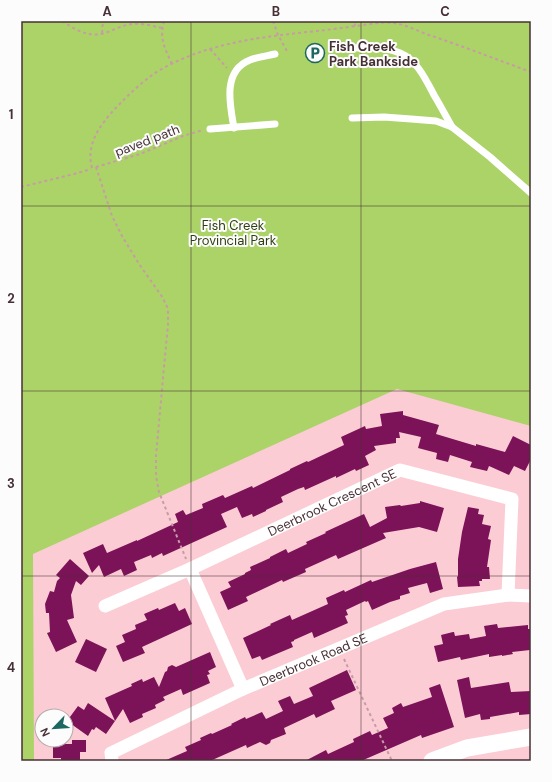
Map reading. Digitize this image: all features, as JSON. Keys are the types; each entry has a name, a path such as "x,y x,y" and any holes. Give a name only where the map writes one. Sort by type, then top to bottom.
{"street":[{"name":"Deerbrook Crescent SE","path":"190,569 400,470 512,500 508,595"},
{"path":"105,606 190,569 244,689"},
{"name":"Deerbrook Road SE","path":"112,761 112,753 244,689 444,604 508,595 531,596"},
{"path":"432,761 467,748 531,737"}],"lane":[{"path":"355,48 381,48 401,53 408,57 424,76 452,127"},
{"path":"234,128 230,91 237,70 244,63 255,58 275,54"},
{"path":"352,118 384,117 436,121 452,127 490,157 531,194"},
{"path":"210,130 275,124"}],"path":[{"path":"62,21 81,32 94,35 105,33 121,26 133,24 144,24 162,28"},
{"path":"102,33 103,21"},
{"path":"164,21 162,28 164,49 172,64"},
{"path":"273,21 278,35 288,53"},
{"path":"354,26 358,21"},
{"path":"92,168 90,162 91,148 96,134 100,126 124,99 159,71 189,57 224,45 278,35 391,22 476,51 531,72"},
{"path":"210,49 234,76"},
{"name":"paved path","path":"21,187 74,174 149,151 192,133 210,130"},
{"path":"96,167 112,216 131,251 163,298 168,309 161,408 156,445 156,476 160,492 190,569"},
{"path":"339,648 392,761"}],"green space":[{"name":"Fish Creek Provincial Park","path":"21,21 531,21 531,426 397,389 33,554 34,761 21,761"}],"building":[{"path":"403,411 403,415 439,425 436,434 476,446 476,444 505,452 513,436 531,445 531,459 525,471 514,466 509,475 489,466 487,471 470,467 472,462 450,455 448,462 436,459 437,453 418,448 421,437 399,432 400,438 396,438 396,443 374,446 376,450 365,456 369,465 356,471 355,469 336,478 336,476 305,490 304,487 298,489 281,497 283,502 253,517 252,514 242,518 237,507 221,514 227,527 163,556 162,553 152,558 151,555 134,562 137,570 124,576 121,569 104,577 99,565 92,573 83,553 103,544 107,553 137,541 178,522 175,514 183,510 186,515 203,508 202,504 223,495 225,498 252,486 253,488 290,469 344,445 341,437 365,426 366,429 382,426 380,414"},
{"path":"420,501 444,508 437,532 419,527 383,533 386,538 338,559 336,555 305,569 306,572 283,582 282,580 246,597 248,601 228,610 220,592 231,587 228,582 251,570 250,567 286,549 288,553 307,544 306,542 326,533 325,532 364,514 370,527 387,518 385,507 420,503"},
{"path":"468,507 479,509 478,514 484,515 482,524 491,526 488,539 491,540 487,567 489,567 490,579 482,579 482,581 479,581 480,586 458,587 458,559"},
{"path":"70,559 89,576 81,585 76,581 71,595 74,618 67,620 77,642 56,652 47,633 50,632 49,613 46,613 45,604 50,591 54,592 57,581 60,578 56,575"},
{"path":"436,562 443,589 430,593 427,583 408,588 410,593 400,596 400,599 372,610 368,601 365,601 346,610 348,615 345,616 348,623 314,638 312,632 291,642 293,647 262,660 260,656 252,659 243,638 290,615 292,620 328,604 326,598 344,590 345,592 371,580 372,582"},
{"path":"175,603 179,611 185,608 192,624 142,647 145,653 123,662 116,646 125,642 122,635 136,629 135,625 147,620 144,614 158,608 159,610"},
{"path":"497,624 498,628 528,625 528,629 531,629 530,650 512,652 513,654 502,656 489,657 489,654 461,660 460,657 438,662 434,646 443,644 441,635 453,632 455,636 469,634 470,639 486,636 484,626"},
{"path":"86,639 107,649 96,672 75,662"},
{"path":"210,652 216,667 208,671 210,674 207,675 210,683 183,695 181,689 163,697 165,700 155,705 156,708 142,714 143,717 130,723 123,709 115,721 105,698 132,686 131,684 142,679 143,682 154,677 159,687 168,667 172,665 176,667"},
{"path":"347,670 356,690 331,701 335,709 316,718 314,714 284,728 286,734 271,740 270,743 266,745 260,742 247,748 246,745 210,761 164,761 187,751 185,747 201,740 200,738 232,725 231,724 245,717 246,719 262,712 266,719 283,711 278,701 290,696 294,704 313,696 309,688"},
{"path":"469,677 471,688 509,682 511,692 531,691 531,714 519,715 519,712 481,720 480,714 465,718 457,680"},
{"path":"440,684 454,727 422,738 421,735 361,761 305,761 326,750 328,754 354,742 353,739 370,731 372,735 388,728 383,718 394,713 392,708 401,703 403,707 432,697 429,688"},
{"path":"88,703 115,721 106,734 96,727 94,730 92,729 88,736 74,726 74,711 78,706 84,710"},
{"path":"74,740 86,740 86,752 80,752 80,761 61,761 61,758 53,758 53,748 74,748"}],"place":[{"name":"Fish Creek Park Bankside","path":"315,53"}]}
